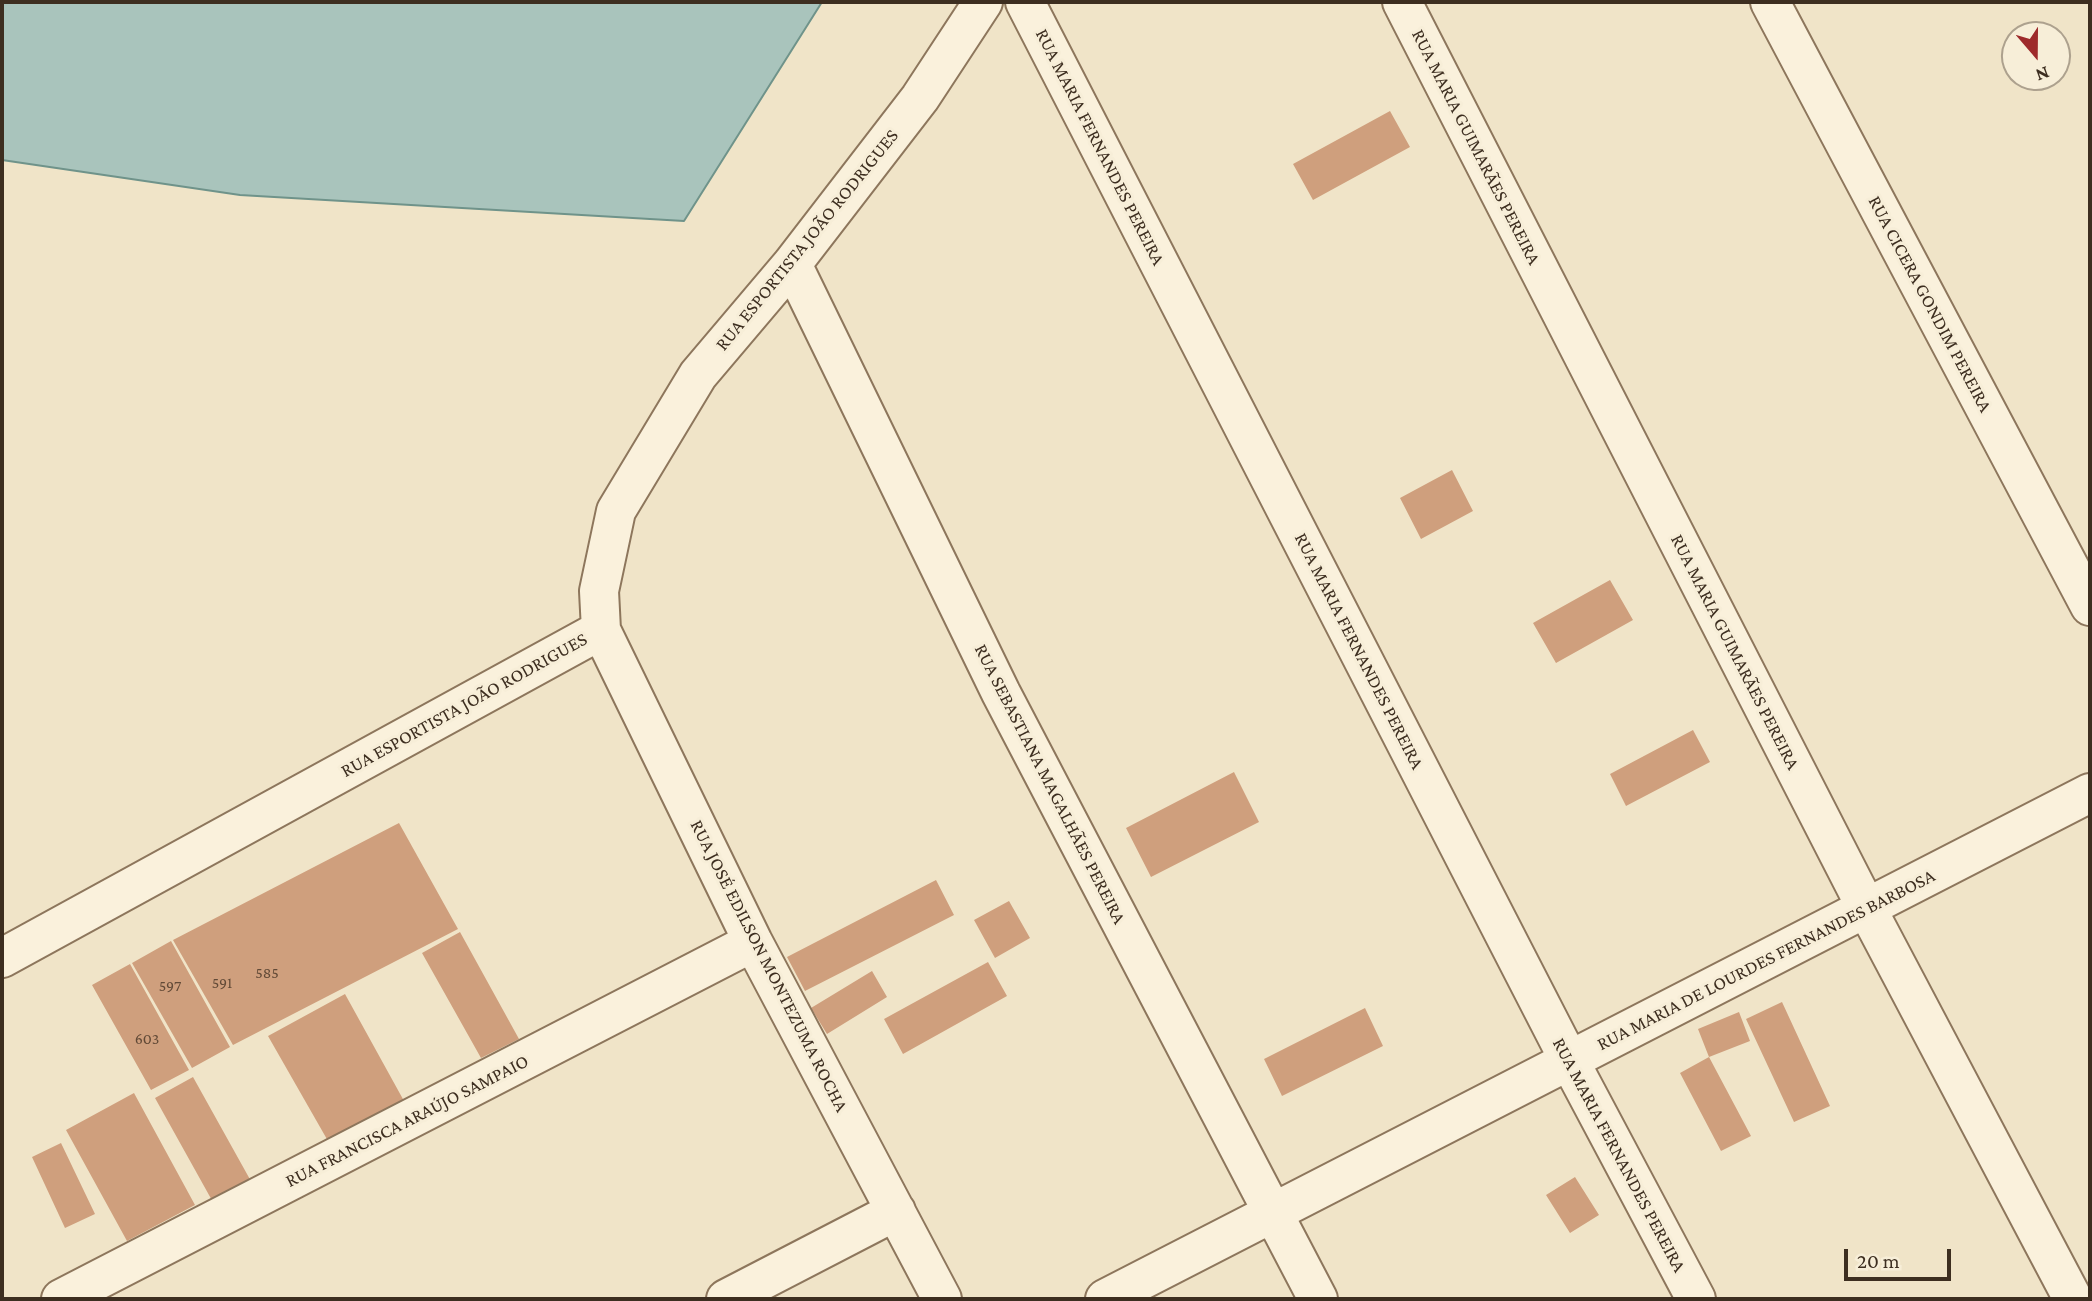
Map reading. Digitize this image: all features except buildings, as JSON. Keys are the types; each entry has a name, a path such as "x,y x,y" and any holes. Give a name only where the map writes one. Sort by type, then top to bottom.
{"street":[{"name":"RUA ESPORTISTA JOÃO RODRIGUES","path":"2,958 601,630 599,592 616,511 698,375 792,264 920,97 983,2"},
{"name":"RUA MARIA FERNANDES PEREIRA","path":"1025,2 1569,1060 1696,1299"},
{"name":"RUA MARIA GUIMARÃES PEREIRA","path":"1402,2 1867,909 2073,1299"},
{"name":"RUA CICERA GONDIM PEREIRA","path":"1770,2 2090,606"},
{"name":"RUA SEBASTIANA MAGALHÃES PEREIRA","path":"792,264 1001,693 1318,1299"},
{"name":"RUA JOSÉ EDILSON MONTEZUMA ROCHA","path":"601,630 753,942 942,1299"},
{"name":"RUA MARIA DE LOURDES FERNANDES BARBOSA","path":"1105,1299 2090,793"},
{"name":"RUA FRANCISCA ARAÚJO SAMPAIO","path":"61,1299 753,942"},
{"path":"726,1299 896,1211"}],"water":[{"path":"2,2 822,2 684,221 240,195 2,160"}]}
